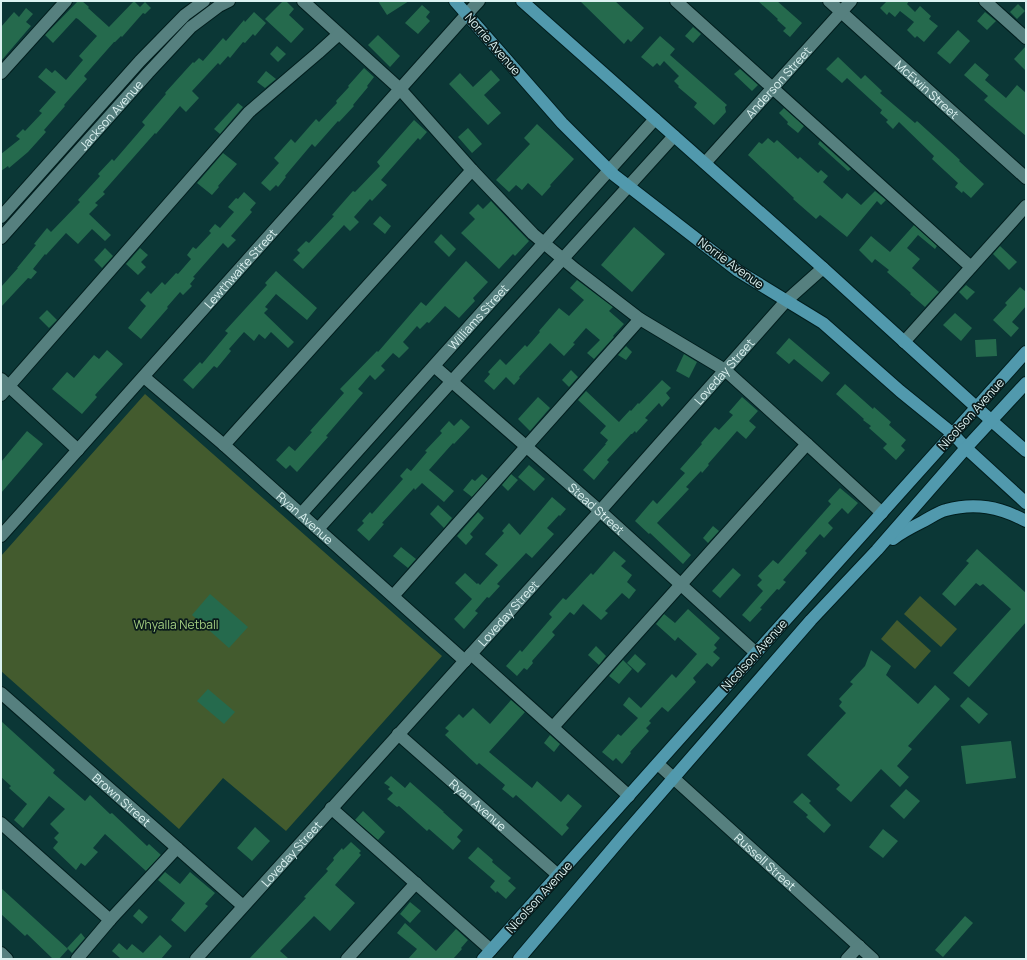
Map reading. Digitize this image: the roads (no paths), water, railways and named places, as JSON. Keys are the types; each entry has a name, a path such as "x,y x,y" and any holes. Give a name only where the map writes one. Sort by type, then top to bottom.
{"main road":[{"name":"Norrie Avenue","path":"455,1 562,123 609,170 738,271 823,324 900,391 953,434 966,448 1026,503"},
{"path":"522,1 823,268 1026,451"},
{"name":"Nicolson Avenue","path":"487,955 1026,352"},
{"name":"Nicolson Avenue","path":"519,959 673,778 811,620 877,550 966,448 1026,383"},
{"path":"877,550 902,532 945,510 960,507 991,507 1011,513 1026,521"}],"street":[{"path":"1,73 66,1"},
{"name":"Jackson Avenue","path":"4,209 140,61 185,15 204,1"},
{"name":"Jackson Avenue","path":"1,238 148,73 192,27 219,6 229,1"},
{"path":"303,1 400,89 472,170 543,243 640,319 725,370 882,513"},
{"name":"Lewthwaite Street","path":"1,536 479,1"},
{"path":"676,1 972,267"},
{"name":"McEwin Street","path":"829,1 1026,178"},
{"name":"Anderson Street","path":"705,164 851,1"},
{"path":"985,1 1026,38"},
{"path":"78,450 4,387 249,112 339,34"},
{"name":"Williams Street","path":"301,514 655,119"},
{"name":"Williams Street","path":"318,529 674,136"},
{"path":"224,445 472,170"},
{"path":"904,342 1026,206"},
{"name":"Loveday Street","path":"196,959 600,512 786,301 823,268"},
{"path":"392,596 640,319"},
{"name":"Stead Street","path":"434,366 681,584 756,653"},
{"name":"Ryan Avenue","path":"144,377 224,445 392,596 553,727 629,796"},
{"path":"553,727 807,444"},
{"name":"Brown Street","path":"1,693 243,906"},
{"name":"Ryan Avenue","path":"398,734 558,875"},
{"name":"Russell Street","path":"658,764 873,959"},
{"path":"332,808 416,883 487,955"},
{"path":"1,823 110,920"},
{"path":"77,959 110,920 177,848"},
{"path":"347,959 416,883"},
{"path":"847,959 859,946"},
{"path":"1,953 7,959"}],"park label":[{"name":"Whyalla Netball","path":"176,624"}]}
